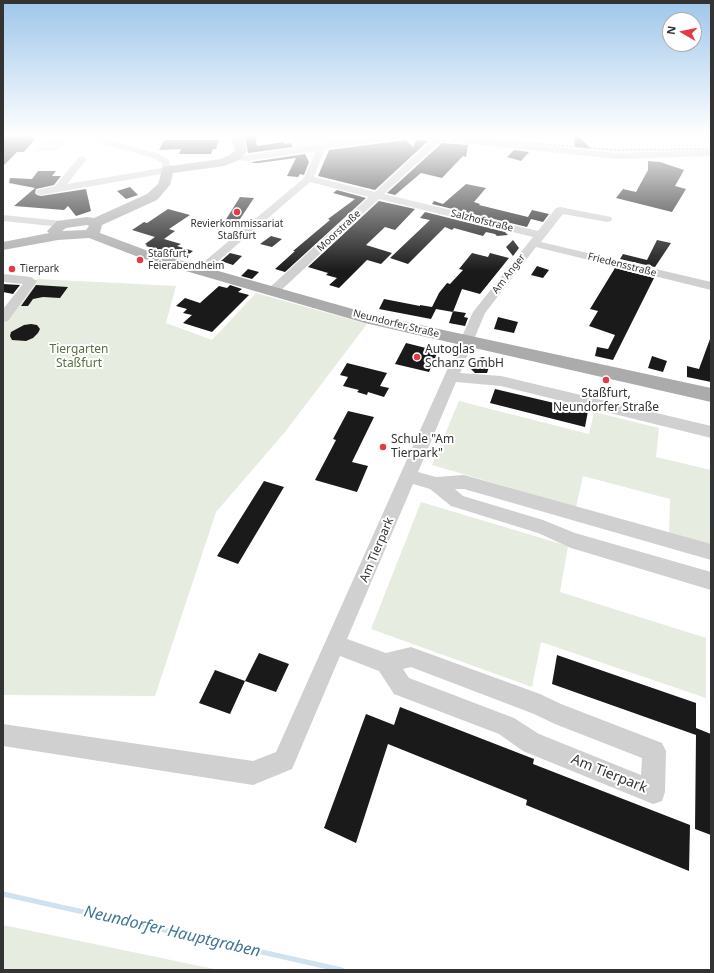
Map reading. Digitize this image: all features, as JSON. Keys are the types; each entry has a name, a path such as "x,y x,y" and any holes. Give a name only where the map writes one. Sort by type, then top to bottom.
{"main road":[{"path":"3,246 60,230 72,237 92,229 152,197 164,185 165,180"},
{"name":"Neundorfer Straße","path":"92,229 122,247 371,319 711,395"}],"street":[{"path":"58,188 64,180"},
{"path":"41,192 104,180"},
{"path":"199,270 306,180"},
{"name":"Salzhofstraße","path":"314,180 508,227 533,243"},
{"name":"Moorstraße","path":"273,290 393,180"},
{"name":"Am Anger","path":"466,340 479,312 558,212 563,209 607,219"},
{"path":"3,218 60,230"},
{"path":"508,227 533,243"},
{"name":"Friedensstraße","path":"533,243 711,286"},
{"path":"3,278 31,282 3,318"},
{"name":"Am Tierpark","path":"3,735 253,773 284,761 336,646 466,340"},
{"path":"450,377 501,381 711,432"},
{"path":"408,476 436,484 464,482 711,552"},
{"path":"436,484 457,502 543,527 571,540 711,581"},
{"name":"Am Tierpark","path":"336,646 386,662 411,657 540,704 555,713 654,751 653,792 531,744 506,726 402,686 386,662"}],"green space":[{"name":"Tiergarten Staßfurt","path":"37,279 176,286 166,323 212,340 256,293 367,324 285,432 216,512 155,696 3,695 3,323"},
{"path":"459,401 589,434 594,412 659,428 656,457 711,470 711,545 669,533 670,499 583,476 576,507 432,465"},
{"path":"421,502 568,546 560,592 706,638 706,698 541,642 532,687 371,629"},
{"path":"3,925 219,970 3,970"}],"building":[{"path":"10,180 58,180 54,185 36,189 35,193 41,196 86,189 91,211 76,216 68,206 64,210 14,206 35,188 9,183"},
{"path":"336,180 385,180 375,190"},
{"path":"401,180 412,180 395,195 387,193"},
{"path":"642,180 678,180 675,186 686,189 672,212 616,198 623,189 636,192"},
{"path":"466,184 486,188 474,202 480,204 479,205 528,217 532,210 549,214 543,222 531,219 527,227 432,204 434,201 443,204"},
{"path":"130,187 138,195 126,199 117,191"},
{"path":"337,190 366,198 285,272 275,269 295,251 293,251 330,220 328,219 355,199 333,193"},
{"name":"Revierkommissariat Staßfurt","path":"240,197 254,198 238,222 225,221"},
{"path":"379,201 415,209 395,230 385,227 366,245 392,253 381,264 367,260 339,288 329,285 337,278 326,275 328,273 308,267"},
{"path":"168,209 190,215 169,229 175,231 164,239 181,244 177,246 193,251 184,258 146,246 147,245 145,244 155,237 132,230 144,222 147,223"},
{"path":"425,212 505,232 508,235 497,236 486,232 483,236 454,228 452,230 445,227 408,264 390,258 430,220 420,218"},
{"path":"271,236 282,239 272,247 260,244"},
{"path":"513,240 519,248 513,256 506,247"},
{"path":"657,240 671,243 655,267 620,259 623,254 647,260"},
{"path":"230,253 242,256 233,265 221,261"},
{"path":"472,253 488,257 490,253 509,258 480,294 462,289 453,312 436,309 431,319 379,309 384,299 432,307 439,293 447,283 450,284 463,270 459,269"},
{"path":"537,266 549,270 543,278 531,275"},
{"path":"615,268 654,278 613,360 595,356 597,347 608,349 615,335 589,326 598,311 590,309"},
{"path":"248,269 259,272 252,279 241,276"},
{"path":"3,284 20,285 13,294 3,292"},
{"path":"36,285 68,287 60,298 43,297 33,299 28,306 21,306"},
{"path":"230,285 242,289 238,292 249,295 212,332 183,323 192,315 183,313 187,309 176,306 185,298 200,303 219,286 227,288"},
{"path":"453,311 466,313 464,317 468,318 465,326 449,323"},
{"path":"498,317 518,322 514,333 494,329"},
{"path":"24,325 37,325 40,329 33,338 26,341 12,340 10,336 11,332"},
{"path":"710,339 711,382 687,377 687,366 699,369"},
{"name":"Autoglas Schanz GmbH","path":"406,343 438,351 429,372 395,364"},
{"path":"652,356 667,361 663,372 648,368"},
{"path":"483,357 491,361 487,373 475,373 469,367 477,365 479,358"},
{"path":"347,363 387,373 380,386 389,388 384,397 368,392 367,395 357,392 359,390 343,386 348,377 340,375"},
{"path":"495,389 588,411 585,427 490,403"},
{"path":"348,411 374,417 352,462 368,466 357,492 315,480 336,440 333,439"},
{"path":"264,481 284,487 238,564 217,556"},
{"path":"259,653 289,664 276,692 245,681"},
{"path":"557,655 696,703 696,728 711,734 711,835 695,829 696,735 552,684"},
{"path":"215,670 245,681 230,714 199,703"},
{"path":"400,707 534,759 533,764 690,825 689,871 526,805 527,800 388,744 356,843 324,828 366,714 394,725"}],"waterway":[{"name":"Neundorfer Hauptgraben","path":"3,894 342,970"}],"place":[{"name":"Revierkommissariat Staßfurt","path":"237,212"},
{"name":"Staßfurt, Feierabendheim","path":"140,260"},
{"name":"Tierpark","path":"12,269"},
{"name":"Autoglas Schanz GmbH","path":"417,357"},
{"name":"Staßfurt, Neundorfer Straße","path":"606,380"},
{"name":"Schule \"Am Tierpark\"","path":"383,447"}]}
